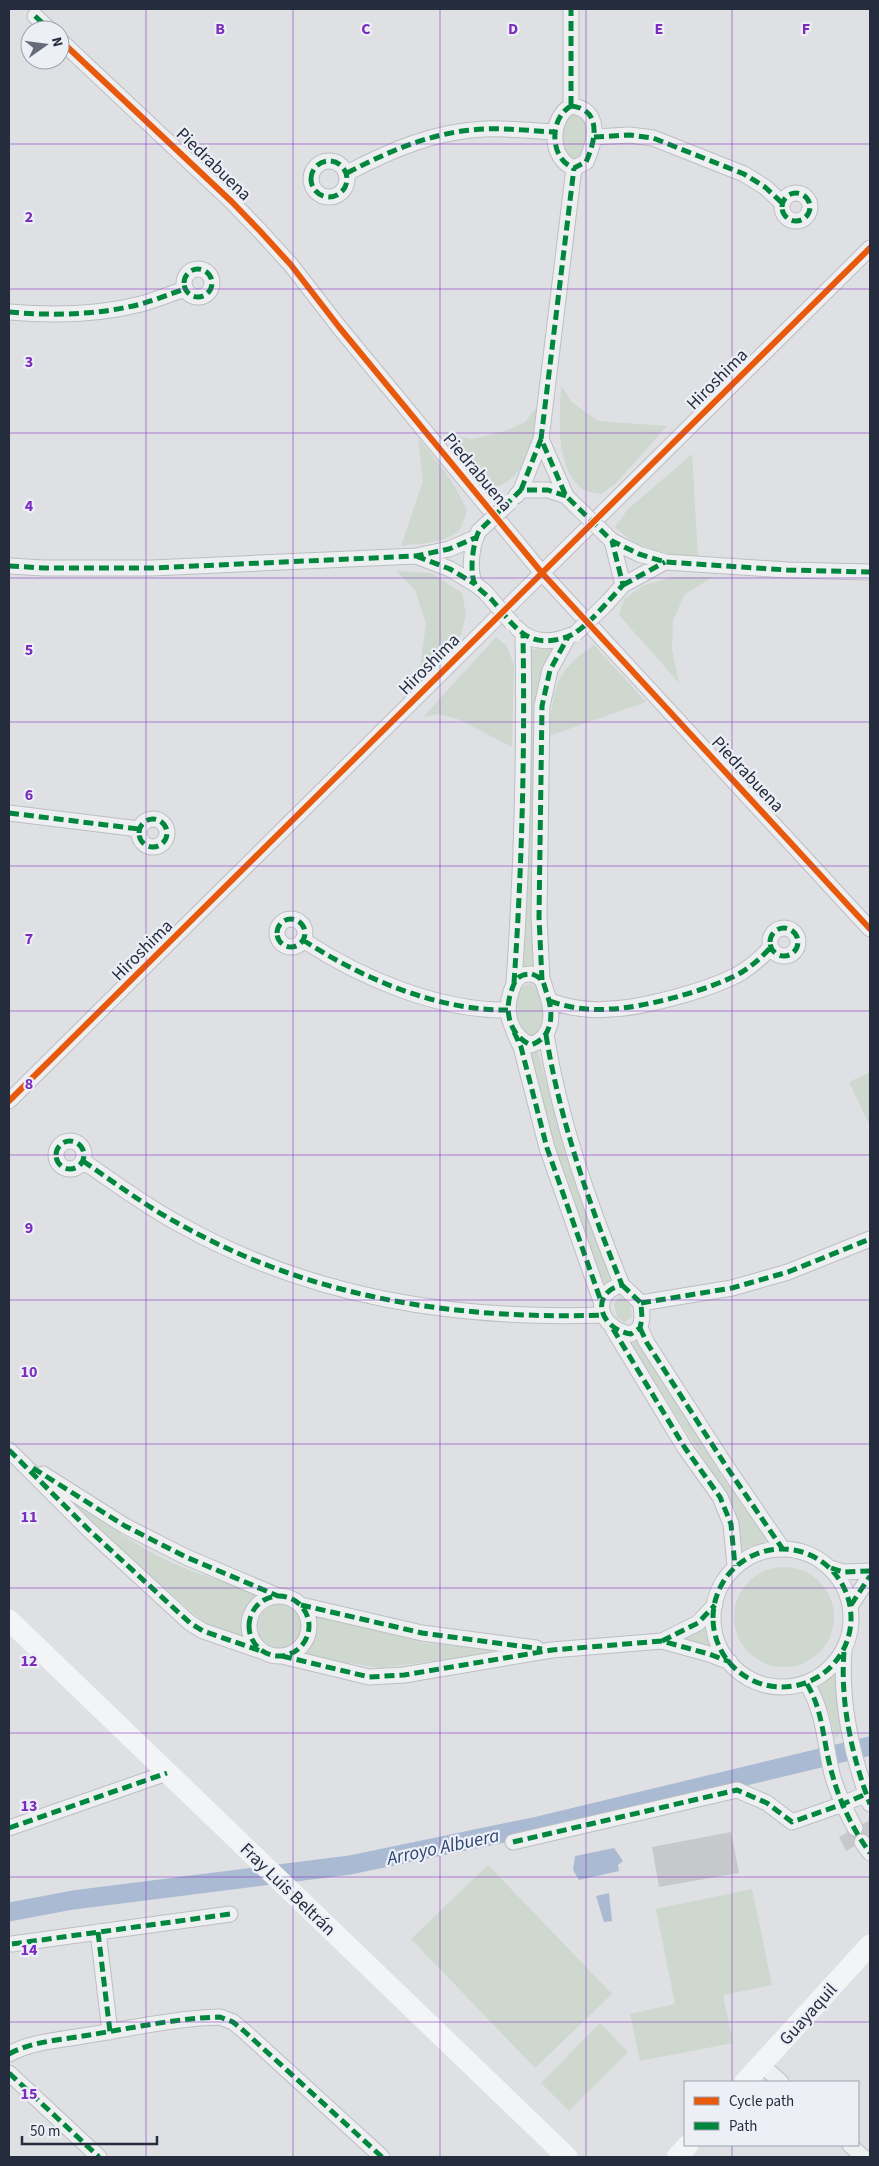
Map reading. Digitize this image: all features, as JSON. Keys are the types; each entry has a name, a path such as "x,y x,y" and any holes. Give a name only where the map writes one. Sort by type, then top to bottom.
{"street":[{"path":"572,9 570,106 558,117 555,132 557,150 562,161 574,168"},
{"path":"35,16 39,20"},
{"name":"Piedrabuena","path":"70,49 232,202 285,258 339,327 542,573 870,929"},
{"path":"570,106 580,107 589,112 594,136 586,162 574,168"},
{"path":"347,173 384,153 413,142 452,132 486,129 555,132"},
{"path":"594,136 630,135 653,138 744,174 765,187 782,203"},
{"path":"9,566 152,568 416,556 449,549 477,534 521,490 541,440 574,168"},
{"name":"Hiroshima","path":"9,1101 870,248"},
{"path":"9,312 59,314 109,310 142,304 185,289"},
{"path":"541,440 566,496 608,538 639,554 665,562 787,570 870,572"},
{"path":"521,490 548,490 566,496"},
{"path":"477,534 473,571 480,588"},
{"path":"608,538 624,585"},
{"path":"416,556 450,570 480,588 523,635 549,641 571,635"},
{"path":"514,1032 530,1045 539,1042 546,1035 551,1022 550,1001 542,980 539,917 542,706 550,670 571,635 624,585 665,562"},
{"path":"523,635 524,698 521,846 514,983 508,1000 508,1010 514,1032 521,1047 547,1148 602,1309 685,1448 720,1497 730,1524 735,1566"},
{"path":"9,813 140,829"},
{"path":"303,940 346,965 414,993 462,1007 481,1010 508,1010"},
{"path":"550,1001 564,1006 611,1010 680,996 741,973 760,959 771,947"},
{"path":"514,983 521,976 532,974 542,980"},
{"path":"546,1035 556,1090 578,1167 622,1285 641,1303 642,1318 640,1328 647,1343 720,1458 782,1548"},
{"path":"83,1162 181,1225 233,1251 322,1284 416,1306 470,1312 520,1316 602,1309"},
{"path":"641,1303 732,1288 788,1272 870,1239"},
{"path":"602,1309 605,1296 613,1287 622,1285"},
{"path":"613,1328 619,1332 630,1334 640,1328"},
{"path":"9,1450 89,1530 190,1623 203,1630 272,1656 291,1654 300,1648 309,1632 306,1613 301,1605 293,1599 278,1596 186,1557 125,1526 21,1460"},
{"path":"844,1651 828,1670 807,1684 784,1688 761,1684 740,1673 724,1656 714,1635 712,1620 718,1591 735,1566 750,1555 770,1548 782,1548 811,1554 831,1568 843,1572 870,1571"},
{"path":"513,1842 737,1790 768,1803 792,1822 843,1804 868,1799 858,1770 842,1676 844,1651 852,1629 851,1604 843,1584 831,1568"},
{"path":"851,1604 870,1576"},
{"path":"264,1652 256,1646 251,1636 249,1627 251,1616 263,1600 278,1596"},
{"path":"301,1605 422,1633 552,1650"},
{"path":"662,1641 698,1622 715,1605"},
{"name":"Fray Luis Beltrán","path":"9,1620 567,2157"},
{"path":"282,1656 369,1677 382,1677 552,1650 662,1641 730,1662"},
{"path":"807,1684 818,1704 832,1776 843,1804 862,1841"},
{"path":"9,1828 167,1773"},
{"path":"12,1944 230,1914"},
{"path":"98,1932 110,2032"},
{"name":"Guayaquil","path":"746,2081 870,1945"},
{"path":"9,2054 16,2050 44,2043 220,2017 232,2022 382,2157"},
{"path":"761,2064 780,2081"},
{"path":"9,2073 100,2157"},
{"path":"677,2157 687,2146"},
{"path":"851,2146 863,2157"}],"shaded area":[{"path":"570,113 582,115 587,131 582,159 573,161 564,150 562,144 562,132"},
{"path":"561,386 572,402 598,421 667,426 617,482 601,494 582,489 573,479 567,467 561,441"},
{"path":"541,401 535,436 520,470 501,485 486,487 452,436 472,439 505,431 525,422"},
{"path":"418,438 452,482 467,511 461,527 450,537 434,542 401,546 423,481"},
{"path":"692,454 698,558 675,555 643,546 624,535 615,527 628,509"},
{"path":"396,571 431,573 462,593 466,614 461,635 419,675 426,624 415,590"},
{"path":"673,577 713,577 685,594 673,620 672,650 679,683 619,615 624,599 644,585"},
{"path":"496,637 507,646 514,665 512,747 460,720 439,714 423,717"},
{"path":"594,645 646,702 549,736 552,706 558,683 570,664"},
{"path":"529,649 552,649 537,704 536,969 529,966 522,968 531,706"},
{"path":"530,984 537,987 544,1016 541,1031 531,1037 520,1031 516,1016 516,1000 520,987"},
{"path":"529,1048 537,1048 566,1156 611,1281 603,1283 581,1225 552,1138"},
{"path":"870,1072 870,1126 849,1082"},
{"path":"620,1297 627,1300 631,1307 632,1317 625,1322 617,1318 614,1303"},
{"path":"636,1336 720,1473 742,1505 774,1545 758,1548 742,1557 741,1536 735,1509 628,1339"},
{"path":"71,1500 155,1555 203,1575 262,1594 253,1604 246,1619 247,1639 205,1623 122,1551"},
{"path":"784,1567 794,1568 812,1575 826,1589 833,1607 833,1627 826,1645 812,1659 794,1666 784,1667 774,1666 756,1659 742,1645 735,1627 734,1617 735,1607 742,1589 756,1575 774,1568"},
{"path":"280,1604 292,1608 298,1614 302,1626 298,1638 292,1644 280,1648 268,1644 262,1638 258,1626 262,1614 268,1608"},
{"path":"314,1614 424,1643 511,1651 380,1668 300,1655 308,1652 312,1642"},
{"path":"708,1623 711,1646 701,1647 673,1640"},
{"path":"839,1672 836,1695 841,1732 835,1739 829,1713 818,1687"},
{"path":"488,1865 612,1994 535,2068 411,1939"},
{"path":"752,1889 772,1985 723,1995 733,2043 640,2061 630,2014 675,2004 656,1909"},
{"path":"600,2023 628,2052 569,2111 541,2083"}],"water":[{"path":"614,1848 623,1861 618,1865 619,1871 579,1880 573,1870 575,1856"},
{"path":"609,1893 612,1921 604,1922 596,1896"}],"building":[{"path":"870,1820 870,1837 846,1851 839,1837"},
{"path":"731,1832 739,1873 659,1887 652,1847"}],"waterway":[{"name":"Arroyo Albuera","path":"9,1912 73,1900 350,1865 538,1826 870,1746"}],"marked path":[{"path":"571,9 571,106"},
{"path":"35,16 39,20"},
{"path":"571,106 581,108 588,113 594,127 592,144 586,162 574,168 560,156 556,148 555,138 559,119 571,106"},
{"path":"347,173 397,149 449,133 494,129 555,132"},
{"path":"594,137 630,135 653,138 744,174 765,187 782,203"},
{"path":"329,161 336,162 342,166 346,172 347,179 346,186 342,192 336,196 329,197 322,196 316,192 312,186 311,179 312,172 316,166 322,162 329,161"},
{"path":"541,439 574,168"},
{"path":"796,193 806,197 810,207 806,217 796,221 786,217 782,207 786,197 796,193"},
{"path":"198,269 208,273 212,283 208,293 198,297 188,293 184,283 188,273 198,269"},
{"path":"9,312 59,314 125,308 185,289"},
{"path":"521,490 541,439 566,496 612,541 639,554 665,562 787,570 870,572"},
{"path":"566,496 548,490 521,490 479,531 477,536 472,565 475,584 492,600 515,627 523,634 542,641 567,637 589,622 623,585 612,541"},
{"path":"9,566 44,568 152,568 416,556 449,549 475,538"},
{"path":"416,556 450,569 475,584"},
{"path":"623,585 665,562"},
{"path":"514,983 522,809 523,635"},
{"path":"542,980 539,917 542,706 550,670 568,637"},
{"path":"9,813 139,829"},
{"path":"153,819 163,823 167,833 163,843 153,847 143,843 139,833 143,823 153,819"},
{"path":"291,919 301,923 305,933 301,943 291,947 281,943 277,933 281,923 291,919"},
{"path":"784,928 794,932 798,942 794,952 784,956 774,952 770,942 774,932 784,928"},
{"path":"303,940 350,967 401,990 455,1005 481,1009 508,1010"},
{"path":"550,1001 572,1007 595,1010 624,1008 659,1001 697,991 730,978 750,967 771,947"},
{"path":"532,974 542,980 549,999 551,1015 548,1030 539,1041 531,1045 518,1036 514,1030 510,1023 508,1007 513,985 522,975 532,974"},
{"path":"514,1032 521,1047 547,1148 602,1304"},
{"path":"546,1035 567,1131 598,1224 622,1285"},
{"path":"70,1141 80,1145 84,1155 80,1165 70,1169 60,1165 56,1155 60,1145 70,1141"},
{"path":"83,1161 181,1225 231,1250 281,1271 333,1287 439,1308 548,1316 603,1315"},
{"path":"641,1303 732,1288 788,1272 870,1239"},
{"path":"622,1285 641,1303 642,1318 640,1328 631,1334 620,1331 611,1325 602,1311 605,1295 612,1289 622,1285"},
{"path":"640,1328 647,1343 726,1466 782,1548"},
{"path":"613,1329 685,1448 720,1497 731,1524 735,1566"},
{"path":"9,1450 89,1530 190,1623 203,1631 264,1652"},
{"path":"33,1468 125,1526 186,1557 278,1596"},
{"path":"782,1549 796,1550 809,1554 821,1560 831,1569 840,1579 846,1591 850,1604 851,1618 850,1632 846,1645 840,1657 831,1667 821,1676 809,1682 796,1686 782,1687 768,1686 755,1682 743,1676 733,1667 724,1657 718,1645 714,1632 713,1618 714,1604 718,1591 724,1579 733,1569 743,1560 755,1554 768,1550 782,1549"},
{"path":"831,1568 843,1572 870,1571"},
{"path":"851,1605 870,1576"},
{"path":"279,1596 296,1601 304,1609 309,1626 304,1643 296,1651 279,1656 262,1651 254,1643 249,1626 254,1609 262,1601 279,1596"},
{"path":"301,1605 422,1633 542,1649"},
{"path":"662,1641 698,1623 715,1605"},
{"path":"282,1656 369,1677 404,1675 552,1650 662,1641 730,1662"},
{"path":"844,1652 844,1690 849,1729 858,1767 870,1804"},
{"path":"807,1684 817,1706 839,1797 853,1826 870,1853"},
{"path":"9,1828 167,1773"},
{"path":"513,1842 737,1790 767,1803 792,1822 866,1794"},
{"path":"12,1944 230,1914"},
{"path":"98,1932 110,2032"},
{"path":"9,2054 35,2044 55,2040 169,2022 220,2017 233,2022 244,2031 382,2157"},
{"path":"9,2073 99,2157"}],"cycle path":[{"path":"70,49 232,202 291,265 339,327 542,573 870,929"},
{"path":"9,1101 870,248"}]}
